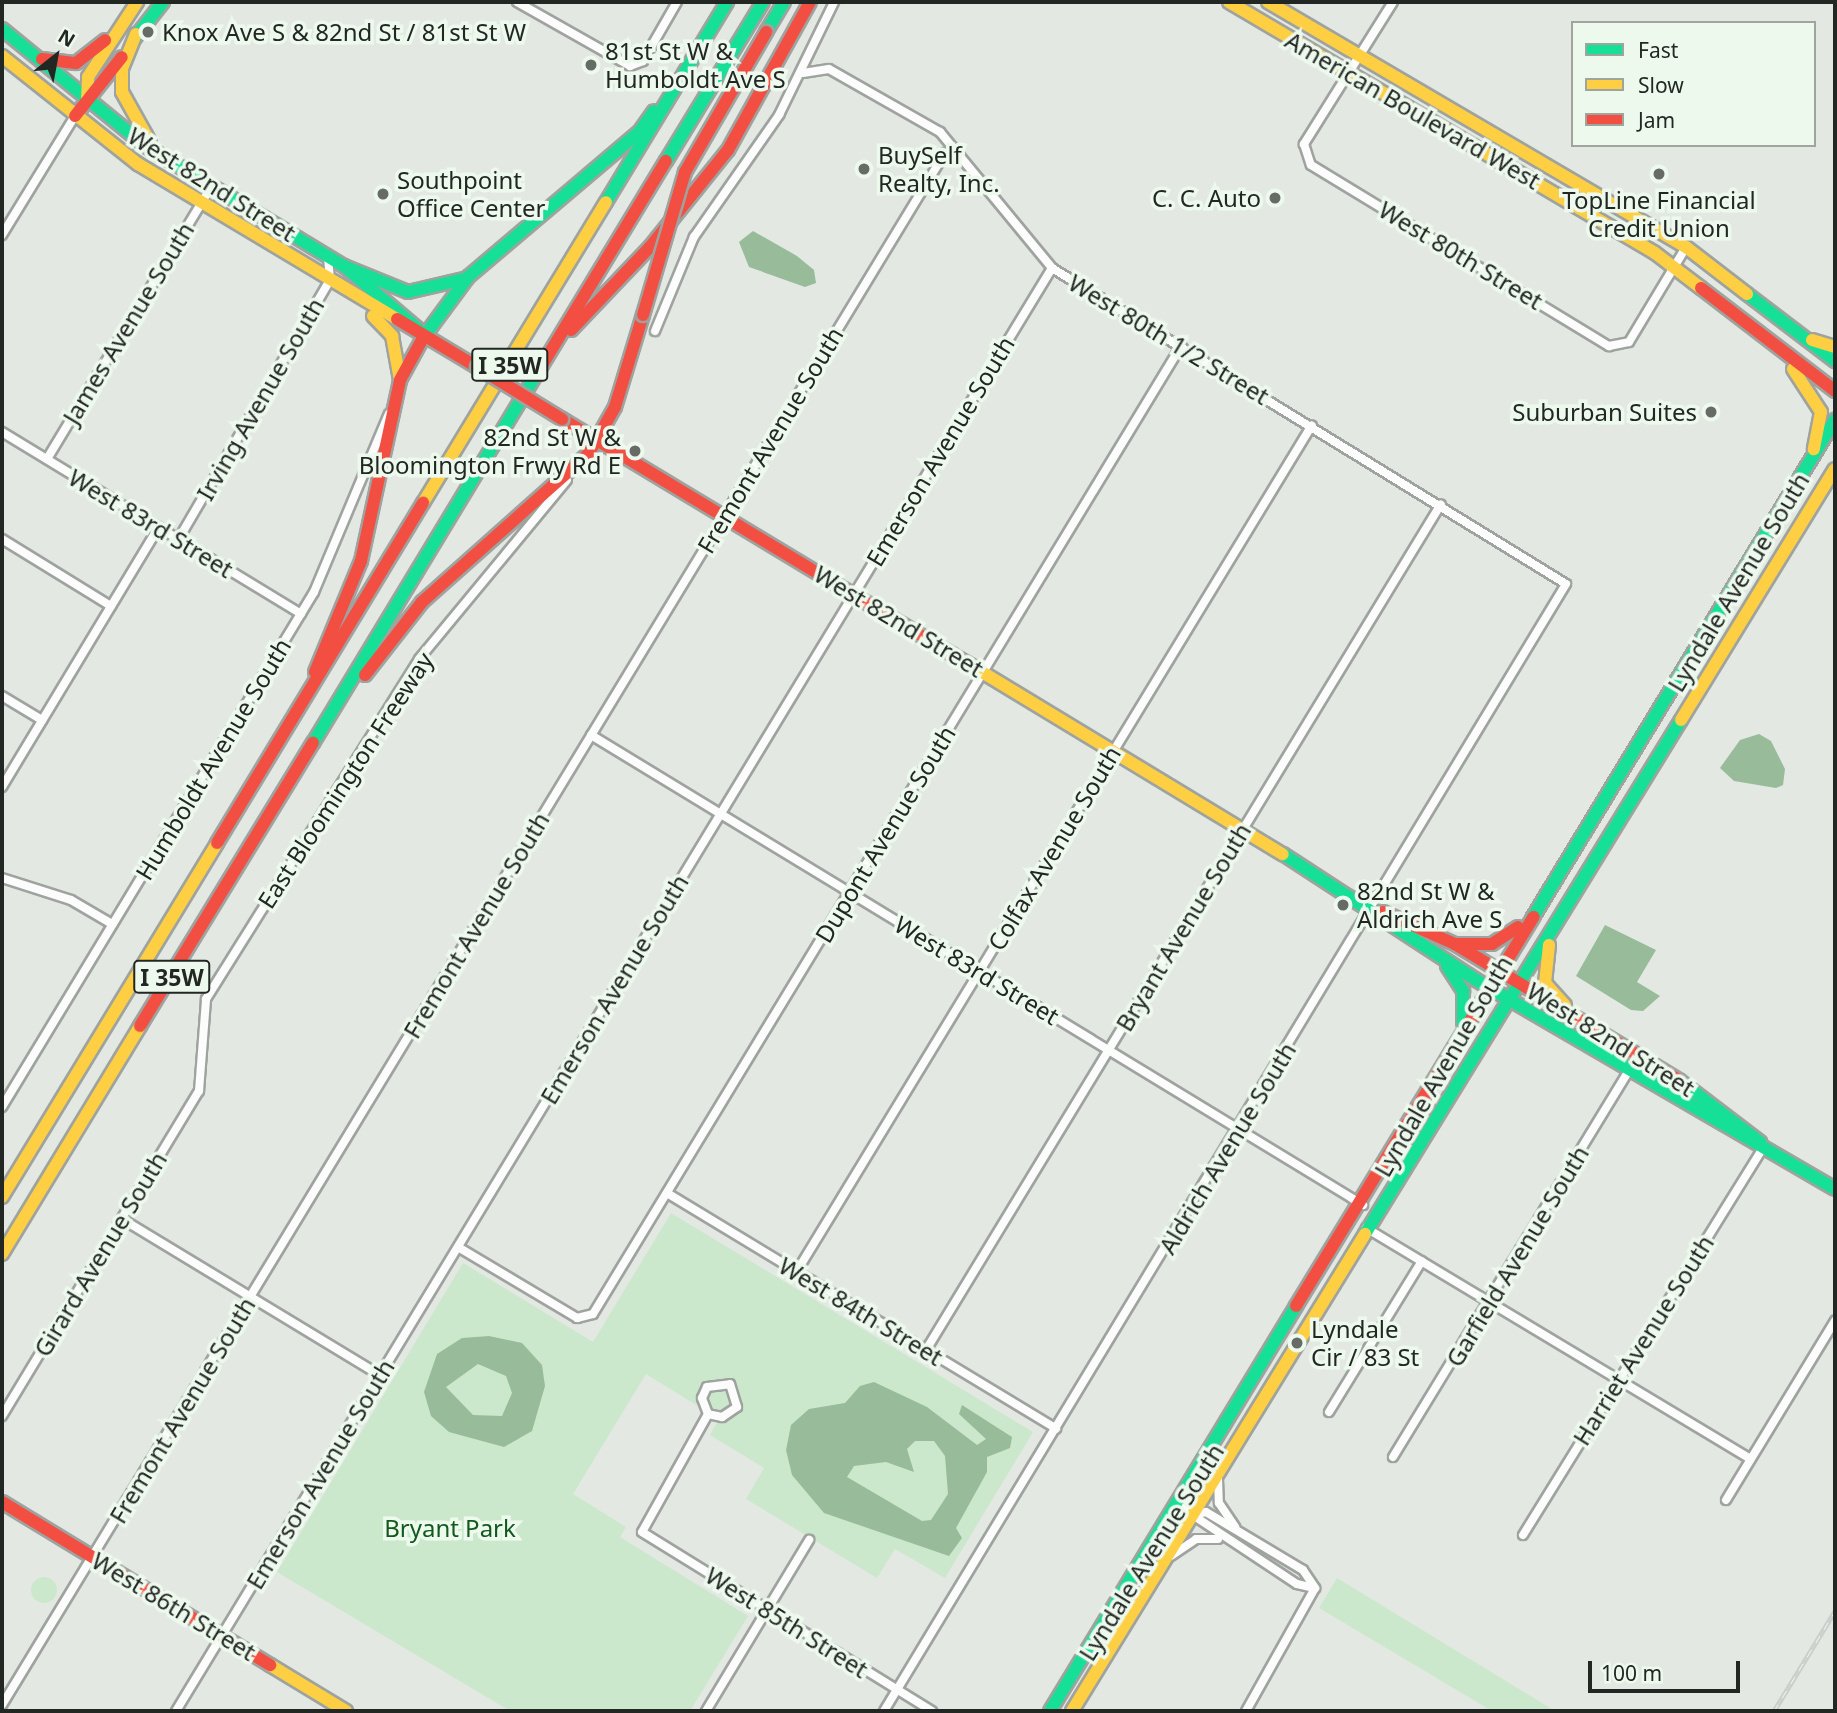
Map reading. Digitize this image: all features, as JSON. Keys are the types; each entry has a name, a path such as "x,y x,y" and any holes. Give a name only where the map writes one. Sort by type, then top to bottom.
{"main road":[{"path":"87,99 88,77 137,2"},
{"path":"75,116 87,99 103,87 136,34 163,2"},
{"path":"291,727 361,561 383,482 400,380 425,334 468,278 640,131 727,2"},
{"name":"I 35W","path":"2,1197 291,727 727,2"},
{"name":"I 35W","path":"2,1254 342,699 762,2"},
{"path":"342,699 422,602 579,465 597,440 615,407 685,172 784,2"},
{"path":"551,351 650,247 728,150 810,2"},
{"name":"American Boulevard West","path":"1229,2 1675,267 1784,357 1835,391"},
{"name":"American Boulevard West","path":"1268,2 1358,58 1686,247 1835,361"},
{"path":"36,57 76,63 120,25"},
{"name":"West 82nd Street","path":"2,29 87,99 178,167 344,266 425,334 477,367 1373,908 1440,957 1509,1000 1630,1069 1732,1134 1764,1146 1835,1189"},
{"path":"136,34 122,69 125,104 141,133 178,167"},
{"name":"West 82nd Street","path":"2,56 75,116 200,202 351,293 399,326 425,334"},
{"path":"344,266 408,292 468,278"},
{"path":"351,293 392,336 400,380"},
{"path":"1793,331 1835,347"},
{"path":"1784,357 1821,412 1813,457"},
{"name":"Lyndale Avenue South","path":"1049,1711 1179,1506 1363,1205 1486,986 1527,920 1580,845 1835,420"},
{"name":"Lyndale Avenue South","path":"1072,1711 1219,1473 1364,1226 1551,934 1835,469"},
{"name":"West 82nd Street","path":"1373,908 1455,944 1639,1054 1739,1120 1764,1146"},
{"path":"1455,944 1499,942 1527,920"},
{"path":"1551,934 1542,967 1545,983 1578,1018"},
{"path":"1440,957 1464,991 1462,1027"},
{"name":"West 86th Street","path":"2,1502 346,1711"}],"street":[{"path":"517,2 630,66 643,61 677,2"},
{"path":"655,331 694,237 752,160 803,73 834,2"},
{"path":"1350,72 1393,2"},
{"name":"West 80th 1/2 Street","path":"803,73 829,69 940,132 1052,268 1441,504 1566,584"},
{"name":"West 80th Street","path":"1350,72 1304,144 1305,154 1311,165 1609,346 1622,345 1675,267"},
{"path":"2,235 75,116"},
{"name":"Fremont Avenue South","path":"2,1705 944,153 954,150"},
{"name":"James Avenue South","path":"47,459 211,187"},
{"path":"1675,267 1686,247"},
{"name":"Irving Avenue South","path":"178,540 330,280 328,256"},
{"name":"Emerson Avenue South","path":"176,1711 1052,268"},
{"name":"Dupont Avenue South","path":"458,1247 586,1320 667,1193 1181,346"},
{"name":"Humboldt Avenue South","path":"2,1107 301,614 336,548 396,397"},
{"name":"Colfax Avenue South","path":"797,1271 1312,425"},
{"name":"West 83rd Street","path":"2,432 301,614"},
{"name":"East Bloomington Freeway","path":"199,1091 206,999 419,659 579,465"},
{"name":"Bryant Avenue South","path":"926,1350 1441,504"},
{"path":"2,787 158,528"},
{"path":"2,539 111,606"},
{"name":"Aldrich Avenue South","path":"884,1711 1373,908 1566,584"},
{"path":"2,696 42,720"},
{"name":"West 83rd Street","path":"591,735 1363,1205"},
{"path":"2,878 71,900 112,924"},
{"name":"Garfield Avenue South","path":"1393,1457 1639,1054"},
{"name":"Girard Avenue South","path":"2,1416 199,1091"},
{"name":"Harriet Avenue South","path":"1523,1535 1764,1146"},
{"name":"West 84th Street","path":"667,1193 1056,1429"},
{"path":"122,1219 380,1375"},
{"path":"1364,1226 1750,1459"},
{"path":"1329,1412 1422,1261"},
{"path":"1726,1500 1835,1321"},
{"path":"730,1384 738,1394 733,1412 708,1414 702,1398 707,1387 730,1384"},
{"name":"West 85th Street","path":"708,1414 642,1532 932,1711"},
{"path":"1219,1473 1219,1503 1239,1532"},
{"path":"1179,1506 1225,1540 1297,1584 1315,1588"},
{"path":"1193,1515 1206,1512 1303,1570 1315,1588"},
{"path":"1166,1560 1196,1538 1225,1540"},
{"path":"706,1711 809,1540"},
{"path":"1245,1711 1315,1588"}],"green space":[{"name":"Bryant Park","path":"671,1213 1033,1432 945,1578 895,1549 877,1578 746,1499 764,1468 710,1435 719,1419 646,1374 573,1494 626,1527 620,1537 748,1616 690,1711 510,1711 277,1572 463,1263 593,1342"},
{"path":"44,1577 53,1581 57,1590 53,1599 44,1603 35,1599 31,1590 35,1581"},
{"path":"1337,1578 1555,1711 1492,1711 1319,1608"}],"shaded area":[{"path":"753,231 797,256 814,270 816,283 805,287 749,267 739,242"},
{"path":"1759,734 1771,741 1785,769 1783,785 1776,788 1734,781 1720,768 1740,740"},
{"path":"1605,925 1656,950 1637,982 1660,996 1643,1011 1631,1010 1576,976"},
{"path":"489,1336 522,1343 542,1365 545,1386 532,1431 504,1447 449,1432 431,1416 424,1392 437,1354 462,1338","holes":["478,1364 506,1376 512,1393 502,1416 473,1415 446,1387"]},
{"path":"874,1382 927,1407 977,1445 986,1439 959,1414 962,1405 1012,1437 1010,1448 987,1457 987,1472 956,1528 962,1538 949,1556 824,1513 792,1475 786,1450 791,1425 809,1409 845,1403 860,1386","holes":["915,1441 934,1441 945,1456 948,1494 931,1520 922,1521 847,1477 854,1466 886,1462 914,1472 907,1449"]}],"railway":[{"path":"1774,1711 1835,1611"}],"traffic: fast":[{"path":"134,39 163,2"},
{"path":"606,202 727,2"},
{"path":"666,161 763,2"},
{"path":"766,32 784,2"},
{"path":"2,29 144,145 344,266 424,334"},
{"path":"423,338 468,277 640,131 654,111"},
{"path":"344,266 408,292 464,279"},
{"path":"1747,294 1835,361"},
{"path":"313,743 541,367"},
{"path":"1533,917 1835,420"},
{"path":"1365,1234 1681,720"},
{"path":"1283,854 1476,980 1835,1189"},
{"path":"1447,966 1463,991 1463,1023"},
{"path":"1680,1081 1760,1142"},
{"path":"1050,1711 1296,1306"}],"traffic: slow":[{"path":"87,99 88,77 137,2"},
{"path":"1229,2 1655,253 1701,288"},
{"path":"1268,2 1686,247 1747,294"},
{"path":"136,34 122,69 122,92 150,142"},
{"path":"2,56 138,164 397,319"},
{"path":"423,503 606,202"},
{"path":"373,316 392,336 400,380"},
{"path":"1812,340 1835,347"},
{"path":"1793,369 1821,412 1814,449"},
{"path":"1681,720 1835,469"},
{"path":"967,663 1283,854"},
{"path":"2,1197 217,843"},
{"path":"1549,945 1545,983 1565,1005"},
{"path":"2,1254 140,1026"},
{"path":"1072,1711 1365,1234"},
{"path":"270,1665 346,1711"}],"traffic: jam":[{"path":"571,330 650,247 728,150 810,2"},
{"path":"643,315 685,172 766,32"},
{"path":"42,59 76,63 105,40"},
{"path":"75,116 122,57"},
{"path":"541,367 666,161"},
{"path":"1701,288 1835,391"},
{"path":"365,675 422,602 589,453 615,407 643,315"},
{"path":"397,319 477,367"},
{"path":"315,672 361,561 400,380 423,338"},
{"path":"477,367 562,419"},
{"path":"562,419 967,663"},
{"path":"217,843 423,503"},
{"path":"140,1026 313,743"},
{"path":"1383,912 1455,944 1680,1081"},
{"path":"1296,1306 1533,917"},
{"path":"1458,944 1492,944 1518,927"},
{"path":"2,1502 270,1665"}],"place":[{"name":"Knox Ave S & 82nd St / 81st St W","path":"148,32"},
{"name":"81st St W & Humboldt Ave S","path":"591,65"},
{"name":"BuySelf Realty, Inc.","path":"864,169"},
{"name":"TopLine Financial Credit Union","path":"1659,174"},
{"name":"Southpoint Office Center","path":"383,194"},
{"name":"C. C. Auto","path":"1275,198"},
{"name":"Suburban Suites","path":"1711,412"},
{"name":"82nd St W & Bloomington Frwy Rd E","path":"635,451"},
{"name":"82nd St W & Aldrich Ave S","path":"1343,905"},
{"name":"Lyndale Cir / 83 St","path":"1297,1343"}]}
